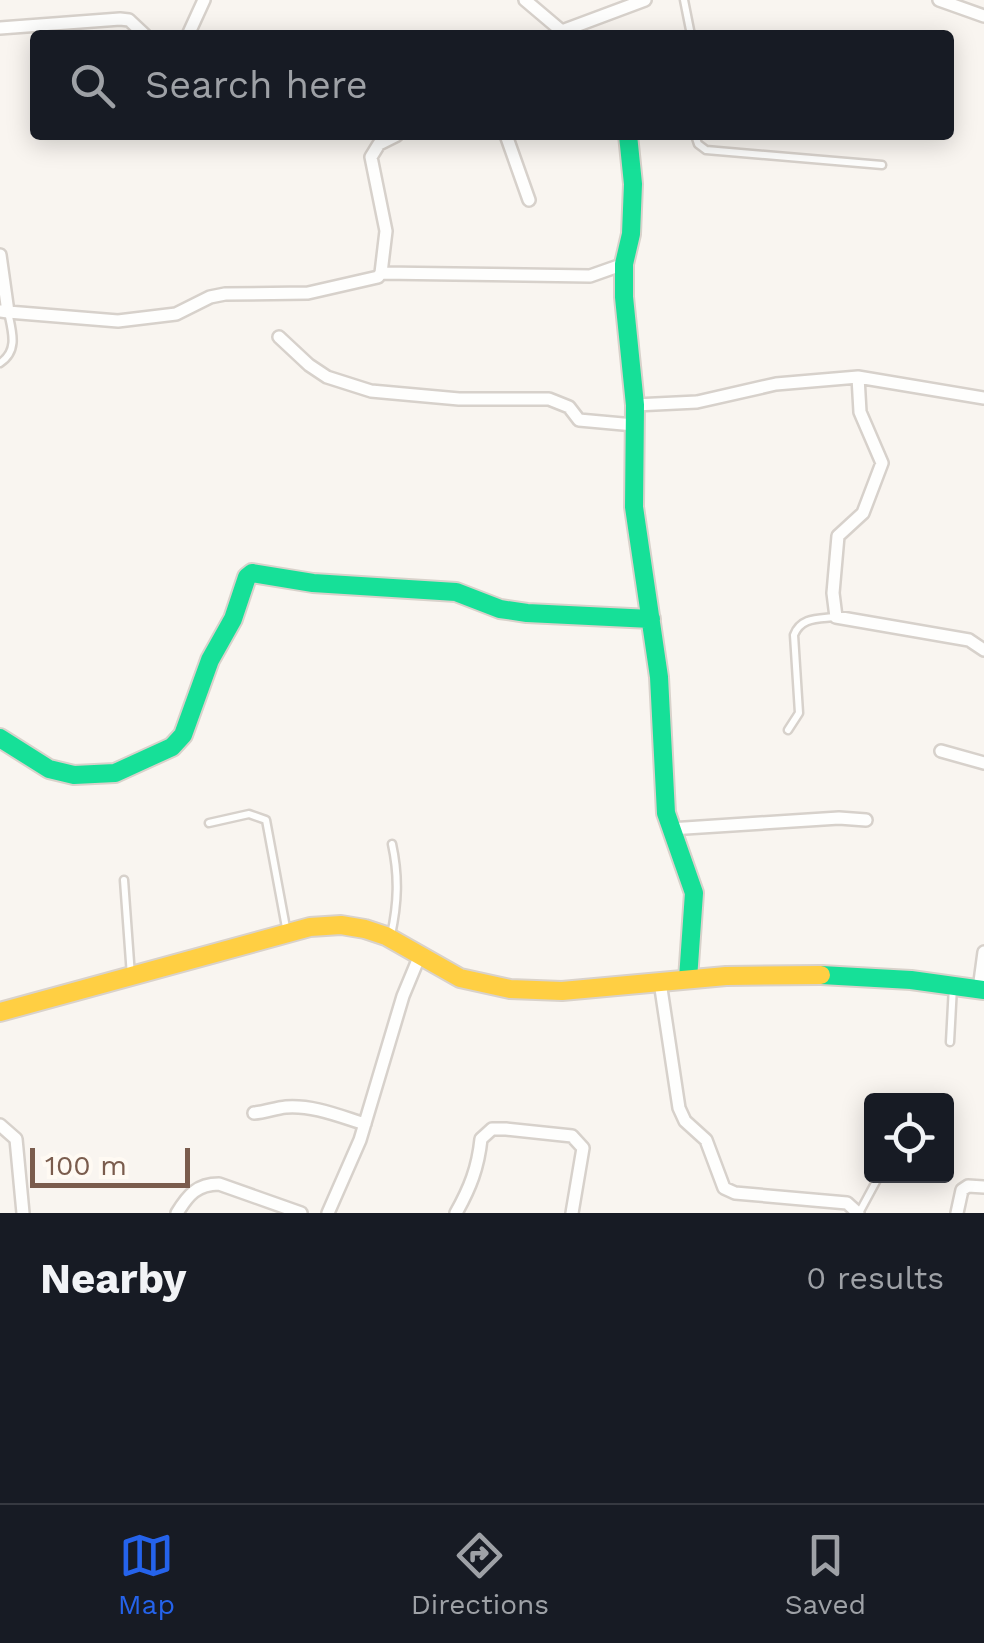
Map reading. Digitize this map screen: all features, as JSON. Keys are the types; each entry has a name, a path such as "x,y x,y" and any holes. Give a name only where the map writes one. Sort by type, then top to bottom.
{"street":[{"path":"190,30 204,0"},
{"path":"525,0 560,30"},
{"path":"571,30 645,0"},
{"path":"939,0 976,9"},
{"path":"0,28 120,19 130,20 140,30"},
{"path":"382,273 386,231 370,157 387,140"},
{"path":"508,140 528,200"},
{"path":"629,140 634,184 624,297 635,405 634,506 659,678 670,829 694,894 688,979"},
{"path":"0,256 4,311 118,321 176,314 224,294 317,292 382,273 590,276 624,264"},
{"path":"280,337 309,365 370,391 460,399 549,399 568,407 579,420 634,426"},
{"path":"635,405 697,402 776,384 858,377 984,398"},
{"path":"858,377 860,412 882,463 863,513 838,536 833,594 836,617 970,640 984,650"},
{"path":"0,738 50,769 74,775 115,773 172,747 183,735 210,660 233,619 247,576 252,573 314,583 456,592 500,609 526,613 651,619"},
{"path":"941,751 984,762"},
{"path":"670,829 839,818 866,820"},
{"path":"0,1012 288,934 343,925 391,936 446,972 496,987 581,989 688,979 838,973 982,989 984,952"},
{"path":"328,1213 365,1124 420,955"},
{"path":"660,982 679,1108 685,1122 704,1136 724,1188 735,1193 847,1203 858,1213"},
{"path":"254,1113 309,1108 365,1124"},
{"path":"0,1126 16,1140 24,1213"},
{"path":"456,1213 475,1175 480,1139 492,1129 572,1136 581,1143 572,1213"},
{"path":"178,1213 192,1192 208,1184 219,1184 302,1213"},
{"path":"957,1213 962,1190 968,1186 984,1187"}],"lane":[{"path":"684,0 690,30"},
{"path":"697,140 706,150 882,165"},
{"path":"0,364 13,346 4,311"},
{"path":"788,730 798,713 796,628 807,620 836,617"},
{"path":"209,822 249,814 266,820 288,934"},
{"path":"391,936 398,905 392,844"},
{"path":"124,880 131,977"},
{"path":"950,1042 953,985"},
{"path":"858,1213 875,1183"}],"traffic: fast":[{"path":"629,140 633,184 624,297 635,405 634,507 659,677 666,813 694,893 688,979"},
{"path":"0,738 49,769 74,775 115,773 172,747 183,735 210,660 252,573 313,583 456,592 500,609 527,613 651,619"},
{"path":"821,975 911,980 984,990"}],"traffic: slow":[{"path":"0,1012 310,927 341,925 386,936 460,978 510,989 562,991 726,976 821,975"}]}
